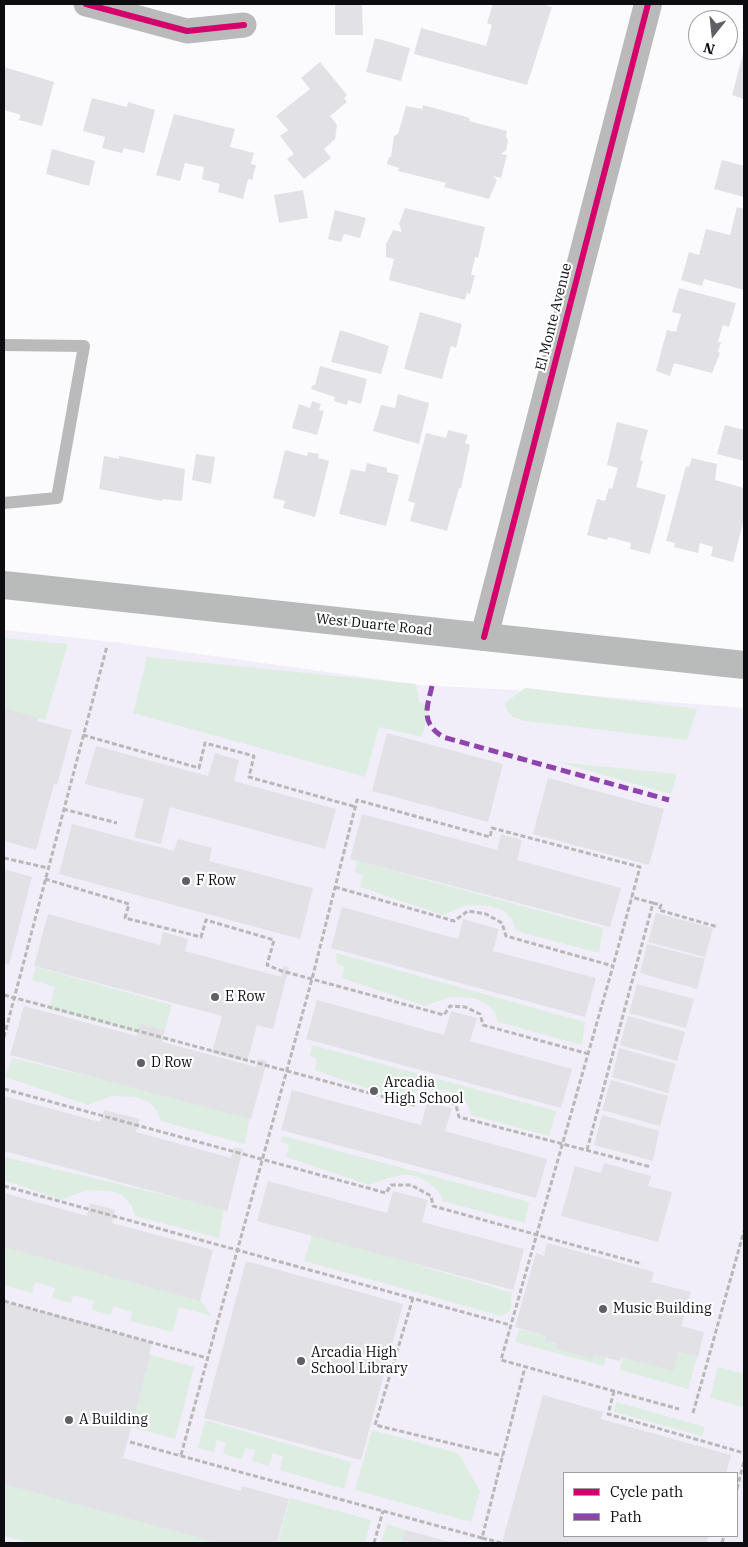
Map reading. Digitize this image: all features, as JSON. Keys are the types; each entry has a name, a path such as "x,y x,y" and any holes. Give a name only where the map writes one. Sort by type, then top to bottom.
{"main road":[{"name":"West Duarte Road","path":"4,585 744,665"}],"street":[{"path":"86,4 187,31 244,25"},
{"name":"El Monte Avenue","path":"484,637 648,4"}],"lane":[{"path":"4,345 84,346 57,498 4,503"}],"path":[{"path":"4,1037 107,646"},
{"path":"83,735 199,768 205,743 254,756 249,777 356,807"},
{"path":"181,1456 312,979 357,800 490,838 492,828 640,867 589,1054 535,1234 501,1360 679,1409"},
{"path":"63,809 118,823"},
{"path":"4,858 48,868"},
{"path":"45,879 129,904 125,918 201,937 206,920 274,940 268,965 444,1015 450,1006 466,1007 480,1014 483,1025 589,1054"},
{"path":"335,887 454,921 468,911 486,914 502,923 506,936 612,966"},
{"path":"631,897 661,905 659,910 718,927"},
{"path":"587,1150 652,903"},
{"path":"4,995 414,1105 424,1097 440,1097 456,1105 459,1117 651,1167"},
{"path":"4,1089 386,1193 391,1185 411,1185 431,1196 434,1206 642,1264"},
{"path":"4,1186 510,1325"},
{"path":"693,1413 744,1230"},
{"path":"413,1298 375,1425 502,1456"},
{"path":"4,1301 207,1358"},
{"path":"482,1538 525,1366"},
{"path":"614,1391 608,1414 744,1452"},
{"path":"130,1442 502,1543"},
{"path":"738,1485 744,1461"},
{"path":"374,1543 383,1511"}],"shaded area":[{"name":"Arcadia High School","path":"4,630 121,643 419,685 533,691 744,708 744,1543 4,1543"}],"green space":[{"path":"4,638 68,644 45,720 4,709"},
{"path":"147,657 416,684 419,702 430,706 422,737 379,727 365,777 133,713"},
{"path":"525,688 697,709 687,740 526,721 509,714 505,703"},
{"path":"558,762 677,774 671,794"},
{"path":"357,861 603,928 599,953 516,931 513,921 504,911 491,906 467,905 443,915 360,887 363,875 355,872"},
{"path":"336,953 585,1022 582,1045 498,1022 495,1012 486,1003 473,998 449,997 425,1006 342,978 345,967 337,964"},
{"path":"36,967 172,1005 165,1030 141,1023 137,1033 49,1009 55,987 32,980"},
{"path":"312,1045 556,1111 549,1136 471,1115 468,1105 458,1095 446,1090 421,1089 397,1099 315,1070 317,1059 310,1056"},
{"path":"12,1058 250,1114 245,1144 161,1121 158,1112 149,1102 136,1097 112,1096 88,1105 5,1077"},
{"path":"283,1136 529,1202 525,1223 442,1201 436,1189 418,1177 410,1175 395,1176 369,1185 286,1157 289,1145 281,1142"},
{"path":"4,1157 224,1209 219,1238 135,1216 132,1206 123,1196 110,1191 86,1190 62,1200 4,1180"},
{"path":"313,1233 512,1293 510,1311 501,1316 304,1261"},
{"path":"4,1247 200,1300 212,1316 179,1307 172,1332 130,1321 132,1312 113,1306 111,1315 92,1310 94,1301 73,1295 71,1303 52,1298 55,1288 35,1282 32,1293 4,1285"},
{"path":"519,1329 545,1336 544,1341 606,1358 604,1366 515,1342"},
{"path":"678,1352 697,1357 688,1389 620,1370 623,1357"},
{"path":"151,1355 194,1367 175,1439 131,1427"},
{"path":"718,1367 744,1374 744,1407 710,1398"},
{"path":"616,1402 705,1427 702,1436 614,1412"},
{"path":"205,1420 351,1462 344,1489 280,1470 283,1456 273,1453 269,1466 252,1461 255,1450 245,1448 242,1459 223,1454 226,1443 217,1440 214,1452 198,1448"},
{"path":"372,1430 458,1453 480,1491 471,1522 355,1490"},
{"path":"4,1483 226,1543 31,1543 4,1536"},
{"path":"290,1498 371,1520 365,1543 278,1543"},
{"path":"387,1524 406,1530 402,1543 381,1543"}],"building":[{"path":"335,4 362,4 363,35 335,35"},
{"path":"493,4 541,4 552,7 527,85 414,54 421,28 486,46 492,25 487,23"},
{"path":"375,38 410,48 401,81 366,72"},
{"path":"744,50 744,99 732,95"},
{"path":"320,62 347,95 344,98 347,102 330,116 337,125 335,139 324,149 331,158 304,179 287,159 294,154 280,136 288,130 276,116 310,89 301,78"},
{"path":"4,67 54,82 42,126 19,120 21,115 4,110"},
{"path":"92,98 127,107 128,102 155,110 144,153 124,148 122,153 102,148 105,137 83,131"},
{"path":"423,105 470,118 469,121 507,131 508,141 506,150 501,154 507,155 501,178 493,176 497,180 489,199 444,187 446,183 398,171 399,168 387,164 389,157 391,157 394,136 398,134 406,106 422,109"},
{"path":"174,114 235,129 230,147 254,153 251,164 256,165 252,180 248,179 243,199 218,192 220,184 202,179 204,167 185,163 180,181 156,175"},
{"path":"52,149 95,161 89,186 46,174"},
{"path":"722,160 744,166 744,197 714,189"},
{"path":"303,190 308,218 279,223 274,195"},
{"path":"737,207 744,209 744,290 704,279 702,286 681,280 689,252 699,255 706,229 730,235"},
{"path":"405,208 485,227 478,258 475,257 471,275 475,275 470,294 467,293 465,300 389,280 394,259 386,257 386,244 393,230 402,232 399,224"},
{"path":"335,210 366,218 360,238 344,234 341,242 328,239"},
{"path":"679,288 736,303 729,327 723,325 718,342 721,342 718,352 720,353 712,373 674,363 670,376 656,371 667,330 676,332 681,314 672,312"},
{"path":"420,312 462,324 456,348 451,346 442,379 404,369"},
{"path":"340,330 389,346 381,374 331,362"},
{"path":"320,366 367,379 361,404 348,400 347,405 334,401 335,397 311,389 315,385"},
{"path":"398,394 429,403 419,444 373,431 381,405 395,408"},
{"path":"312,401 321,404 319,410 324,411 317,435 292,428 299,404 310,408"},
{"path":"617,422 648,430 640,460 643,461 636,487 666,495 650,554 630,549 631,543 608,537 607,540 587,535 597,499 605,501 609,488 612,489 618,468 607,465"},
{"path":"725,425 744,430 744,461 717,454"},
{"path":"448,430 468,435 465,443 470,445 461,488 459,488 447,531 410,521 415,503 408,501 426,433 446,438"},
{"path":"285,450 307,456 308,452 319,454 318,458 329,461 315,517 283,508 285,501 273,498"},
{"path":"196,454 215,457 211,484 192,480"},
{"path":"104,456 119,459 119,456 185,469 182,501 163,499 162,501 99,489"},
{"path":"692,458 717,464 715,480 744,488 744,518 733,562 711,556 713,547 700,543 698,553 674,547 675,543 666,541 686,466 689,467"},
{"path":"367,463 387,468 387,472 399,475 386,526 339,514 351,469 365,472"},
{"path":"4,708 38,718 37,721 72,730 57,785 54,784 36,850 4,841"},
{"path":"387,733 503,764 488,822 372,791"},
{"path":"96,746 208,776 215,753 239,760 234,781 336,809 325,849 170,807 161,844 134,837 144,799 85,784"},
{"path":"548,778 664,809 649,865 533,834"},
{"path":"362,814 497,850 501,834 522,840 517,860 621,888 610,927 350,859"},
{"name":"F Row","path":"72,824 174,851 178,839 212,848 209,861 313,888 300,939 59,874"},
{"path":"4,869 32,877 9,965 4,963"},
{"path":"342,907 458,939 463,919 499,929 493,951 596,978 585,1017 331,948"},
{"path":"656,913 713,928 705,957 648,942"},
{"name":"E Row","path":"48,914 160,945 163,932 188,939 185,951 281,977 283,966 289,967 273,1029 257,1025 247,1062 212,1053 222,1016 34,966"},
{"path":"647,944 705,959 697,989 640,973"},
{"path":"637,984 694,999 686,1028 629,1013"},
{"path":"317,1000 444,1035 451,1011 477,1018 470,1041 572,1069 561,1108 306,1039"},
{"name":"D Row","path":"24,1006 137,1036 140,1023 165,1030 162,1042 256,1067 258,1059 267,1061 251,1119 10,1055"},
{"path":"628,1016 685,1032 677,1061 620,1045"},
{"path":"619,1048 676,1064 668,1093 612,1077"},
{"path":"611,1080 668,1096 660,1126 602,1110"},
{"path":"292,1090 421,1125 427,1102 452,1108 445,1131 547,1159 536,1198 281,1130"},
{"path":"4,1096 100,1122 104,1110 140,1119 136,1132 231,1158 234,1147 243,1149 227,1211 4,1151"},
{"path":"602,1115 659,1131 653,1161 594,1145"},
{"path":"604,1163 651,1176 648,1186 672,1192 658,1242 561,1216 575,1166 601,1173"},
{"path":"268,1181 387,1213 393,1191 428,1200 422,1222 524,1249 513,1290 257,1221"},
{"path":"4,1193 87,1216 90,1203 115,1210 112,1223 213,1250 200,1301 4,1247"},
{"name":"Music Building","path":"547,1243 654,1272 651,1282 691,1292 681,1326 704,1332 698,1357 678,1352 673,1371 621,1357 620,1361 594,1355 593,1359 556,1349 557,1344 544,1341 546,1336 515,1327 536,1253 544,1256"},
{"path":"246,1261 403,1304 361,1460 204,1418"},
{"name":"A Building","path":"4,1302 101,1326 100,1328 152,1343 149,1354 151,1354 123,1458 241,1491 242,1486 289,1499 277,1543 218,1543 4,1484"},
{"path":"543,1395 603,1412 601,1419 731,1455 726,1472 563,1472 563,1537 709,1537 706,1543 502,1543"},
{"path":"406,1530 453,1543 402,1543"}],"marked path":[{"path":"432,686 427,708 428,720 431,726 443,737 669,800"}],"cycle path":[{"path":"86,4 187,31 244,25"},
{"path":"484,637 648,4"}],"place":[{"name":"F Row","path":"186,881"},
{"name":"E Row","path":"215,997"},
{"name":"D Row","path":"141,1063"},
{"name":"Arcadia High School","path":"374,1091"},
{"name":"Music Building","path":"603,1309"},
{"name":"Arcadia High School Library","path":"301,1361"},
{"name":"A Building","path":"69,1420"}]}
